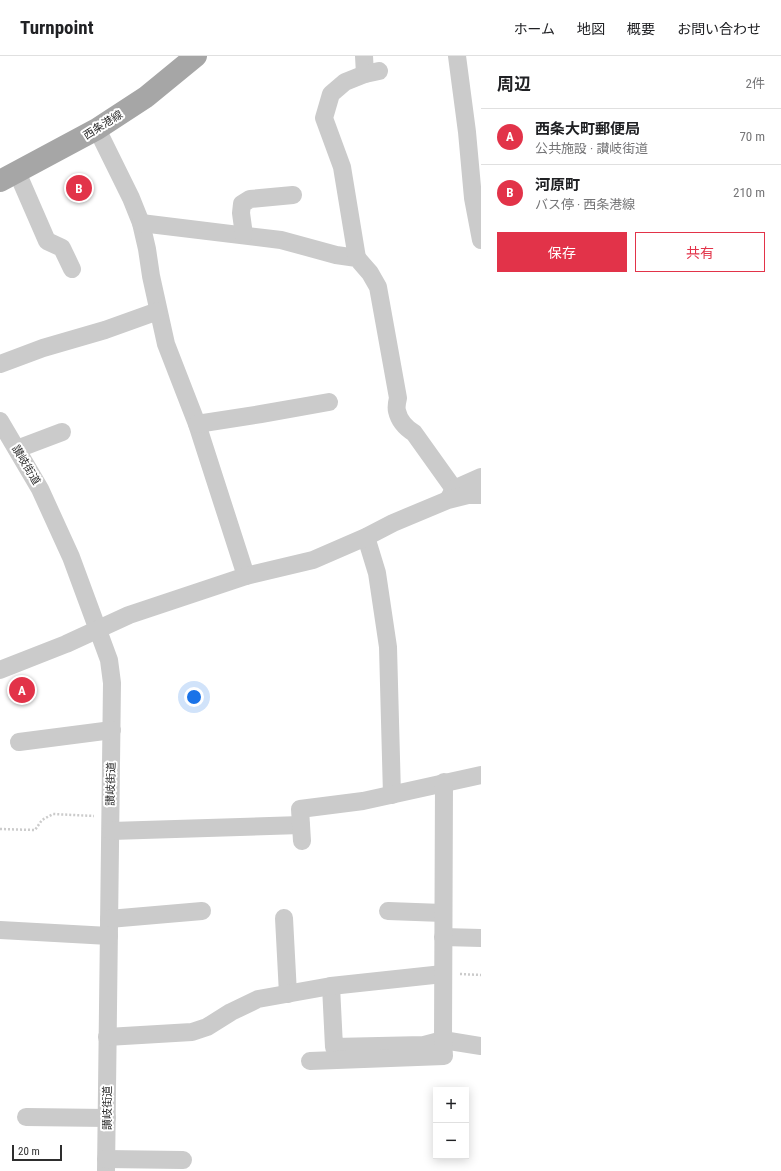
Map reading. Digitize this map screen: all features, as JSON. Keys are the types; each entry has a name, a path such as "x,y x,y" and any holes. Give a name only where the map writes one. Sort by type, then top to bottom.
{"main road":[{"name":"西条港線","path":"9,176 97,129 146,97 196,56"}],"street":[{"path":"364,56 372,72 345,82 331,94 324,118 342,167 356,258 370,273 378,287 398,398 397,411 402,423 414,433 451,495"},
{"path":"457,56 467,132 473,198 480,229"},
{"path":"97,129 131,198 141,224 166,344 197,424 246,576"},
{"path":"9,176 47,241 62,248 72,269"},
{"path":"244,235 241,213 242,204 250,199 293,195"},
{"path":"141,224 281,240 336,255 356,258"},
{"path":"0,364 43,348 105,330 158,311"},
{"path":"197,424 329,402"},
{"name":"讃岐街道","path":"0,421 40,489 71,557 109,660 112,683 112,730 106,1165"},
{"path":"17,449 62,432"},
{"path":"0,670 66,644 129,615 246,576 313,560 366,537 451,495 481,477"},
{"path":"451,495 481,495"},
{"path":"366,537 377,573 388,647 392,795"},
{"path":"19,742 112,730"},
{"path":"111,824 302,833 300,808 363,801 481,775"},
{"path":"310,1061 444,1056 444,782"},
{"path":"388,911 443,912"},
{"path":"0,930 109,928 202,912"},
{"path":"284,918 288,994"},
{"path":"443,937 481,938"},
{"path":"107,1037 192,1032 207,1027 231,1012 258,999 331,986 443,974"},
{"path":"331,986 334,1047 424,1045 443,1040 481,1046"},
{"path":"26,1117 107,1118"},
{"path":"106,1165 183,1160"}],"path":[{"path":"0,829 35,830 42,820 53,814 111,824"}],"place":[{"name":"河原町","path":"79,188"},
{"name":"西条大町郵便局","path":"22,690"}]}
